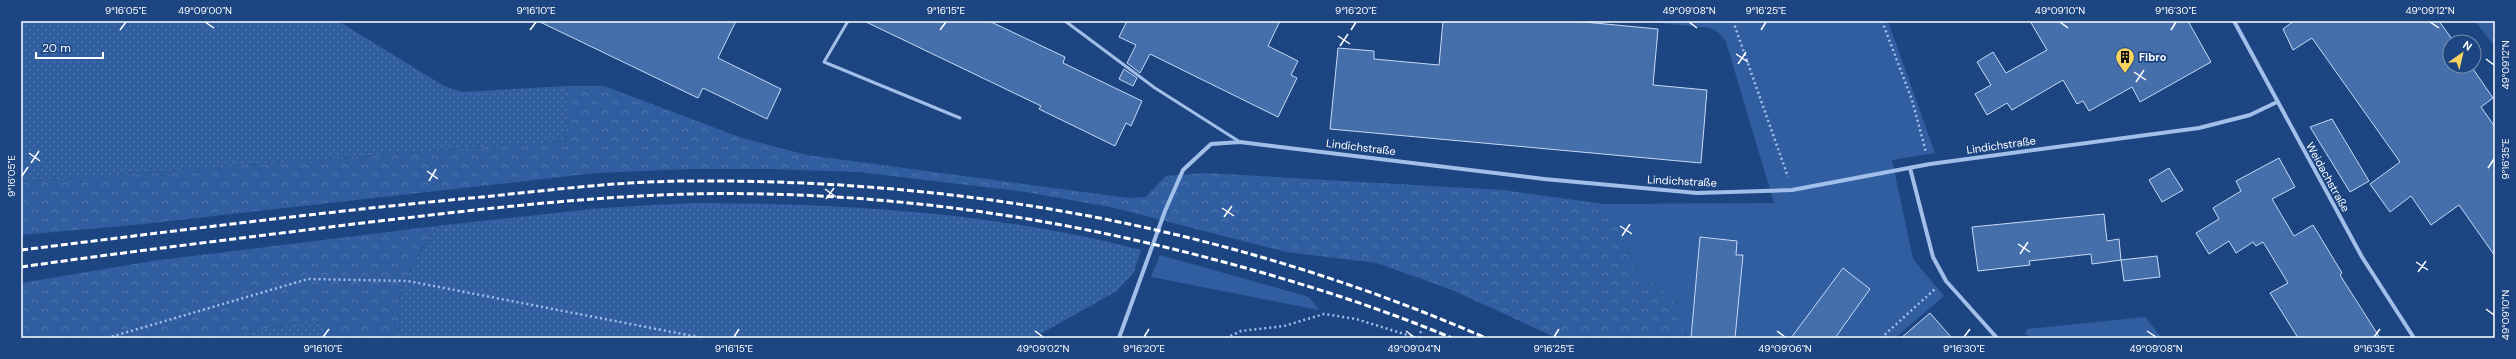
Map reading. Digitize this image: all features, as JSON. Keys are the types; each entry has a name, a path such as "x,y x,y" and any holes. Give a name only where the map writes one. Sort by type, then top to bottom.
{"street":[{"name":"Weidachstraße","path":"2234,21 2362,257 2414,338"},
{"name":"Lindichstraße","path":"1119,338 1150,256 1165,211 1183,170 1211,144 1240,142 1544,179 1682,191 1792,190 1930,164 2199,128 2250,115 2277,102"},
{"path":"1910,168 1933,257 1946,281 1997,338"}],"lane":[{"path":"848,21 824,62 960,118"},
{"path":"1065,21 1155,88 1240,142"}],"path":[{"path":"1733,21 1792,190"},
{"path":"1882,21 1912,100 1930,164"},
{"path":"107,338 308,279 408,281 704,338"},
{"path":"1880,338 1934,290"},
{"path":"1226,338 1241,331 1284,326 1324,314 1356,319 1418,338 1421,331"}],"green space":[{"path":"21,21 338,21 444,86 462,92 566,86 567,120 564,141 21,182"},
{"path":"1639,21 1888,21 1935,153 1892,160 1913,259 1944,296 1895,338 1685,338 1682,307 1634,267 1617,224 1604,204 1774,203 1726,42 1719,33 1711,28"},
{"path":"2475,21 2495,21 2495,47"},
{"path":"566,86 604,86 742,138 807,155 1129,198 1145,197 1166,176 1205,173 1503,190 1604,204 1617,224 1634,267 1682,307 1685,338 1557,338 1452,290 1377,263 1286,252 1115,208 1026,192 858,172 770,169 689,169 596,173 144,224 21,235 21,182 564,141 567,120"},
{"path":"691,203 804,205 918,212 974,218 1030,227 1086,237 1141,250 1134,272 1117,291 1033,338 395,338 399,326 398,304 402,290 415,261 436,226 601,208"},
{"path":"436,226 405,281 398,304 399,326 395,338 336,338 325,324 308,321 215,338 21,338 21,283 152,261"},
{"path":"1160,255 1309,297 1319,310 1151,277"},
{"path":"2145,317 2162,338 2030,338 2025,333 2027,329"},
{"path":"308,321 325,324 336,338 215,338"}],"building":[{"path":"538,21 736,21 718,58 781,89 767,119 703,88 698,98"},
{"path":"864,21 989,21 1065,57 1063,63 1142,101 1131,126 1126,123 1115,146 1039,109 1041,106"},
{"path":"1127,21 1280,21 1268,46 1298,61 1291,75 1297,78 1278,117 1150,54 1140,73 1127,63 1136,45 1119,37"},
{"path":"1443,21 1574,21 1658,29 1653,85 1707,90 1701,163 1330,129 1338,48 1374,51 1374,59 1439,65"},
{"name":"Fibro","path":"2030,21 2188,21 2211,62 2140,102 2132,87 2089,111 2083,101 2077,104 2063,80 2012,110 2007,103 1987,115 1975,94 1991,85 1977,62 1993,52 2006,73 2047,50"},
{"path":"2294,21 2439,21 2448,34 2442,34 2442,74 2476,74 2493,98 2481,107 2495,127 2495,256 2459,205 2431,225 2411,196 2390,212 2370,184 2400,162 2312,38 2293,50 2283,29"},
{"path":"1124,69 1137,78 1133,86 1119,79"},
{"path":"2332,119 2369,181 2350,192 2310,127"},
{"path":"2279,158 2295,187 2272,199 2294,236 2313,225 2342,273 2340,275 2380,338 2298,338 2270,293 2288,283 2263,242 2256,246 2253,242 2236,253 2229,241 2209,254 2196,233 2219,219 2213,208 2241,191 2236,181"},
{"path":"2169,168 2183,190 2162,202 2149,180"},
{"path":"2104,214 2107,241 2119,239 2121,260 2092,264 2091,254 2029,261 2030,265 1978,271 1972,227"},
{"path":"1700,237 1737,241 1736,255 1743,255 1735,338 1691,338"},
{"path":"2157,256 2160,277 2124,281 2121,260"},
{"path":"1843,268 1870,289 1835,338 1791,338"},
{"path":"1930,313 1952,338 1901,338"}],"railway":[{"path":"21,250 309,215 586,186 665,181 691,181 794,183 896,189 997,201 1097,218 1196,239 1294,267 1390,300 1486,338"},
{"path":"21,267 354,224 563,201 689,194 823,196 955,208 1021,218 1151,244 1306,285 1394,315 1452,338"}],"place":[{"name":"Fibro","path":"2125,74"}]}
